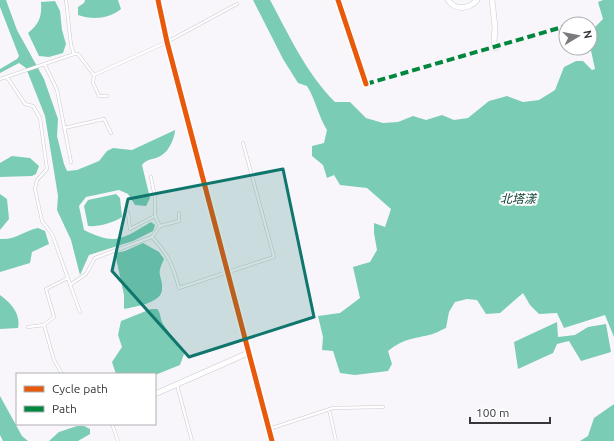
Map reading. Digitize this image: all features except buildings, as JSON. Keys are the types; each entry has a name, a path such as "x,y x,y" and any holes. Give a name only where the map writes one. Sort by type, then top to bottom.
{"street":[{"path":"158,0 166,42 272,441"},
{"path":"338,0 366,84"},
{"path":"448,0 454,6 461,8 474,3 477,0"},
{"path":"492,0 496,26 493,36 496,48"},
{"path":"156,394 248,353"}],"lane":[{"path":"66,0 71,45 74,54"},
{"path":"94,74 166,42 237,4"},
{"path":"0,79 74,54 78,54 94,74 93,82 99,96 107,96"},
{"path":"45,65 57,90 71,162"},
{"path":"7,77 25,104 33,106 40,118 47,168 36,180 35,189 42,221 52,234 80,312"},
{"path":"64,128 104,119 111,133"},
{"path":"152,237 163,249 173,264 179,288 274,258 243,143"},
{"path":"151,177 155,198 153,208 160,226"},
{"path":"128,213 130,229 155,216"},
{"path":"70,285 86,274 95,258 152,237 160,226 179,221 179,213"},
{"path":"28,327 44,325 54,317 46,288 68,278"},
{"path":"44,325 54,360 61,373"},
{"path":"177,384 192,441"},
{"path":"269,429 329,409 383,407"},
{"path":"329,409 336,441"},
{"path":"112,425 118,441"}],"highlighted area":[{"path":"283,169 314,317 189,357 112,271 128,199"}],"water":[{"path":"0,0 6,0 17,30 44,79 58,119 57,136 67,171 77,170 99,161 107,151 113,148 132,150 175,130 171,144 165,153 159,157 146,161 142,165 150,198 146,206 135,205 128,194 119,190 86,197 79,206 84,230 104,238 112,239 125,236 151,222 155,225 153,231 133,241 89,255 80,275 71,240 57,210 58,196 45,116 26,68 19,63 0,73 0,69 17,59 19,56 0,7"},
{"path":"85,0 118,0 121,9 106,17 83,17 78,15 78,7 84,3"},
{"name":"北塔漾","path":"253,0 270,0 291,40 315,79 335,102 350,102 366,118 383,123 398,122 413,116 426,120 442,115 454,120 468,118 489,101 507,96 523,102 539,100 555,90 564,67 576,61 583,61 592,70 595,69 592,56 598,56 598,24 603,19 598,2 603,0 614,0 614,337 605,315 564,328 557,313 539,314 530,305 523,293 500,313 486,314 477,300 467,299 455,302 449,312 446,328 436,333 403,342 388,351 392,364 388,371 355,375 340,373 333,351 322,350 323,337 318,316 340,313 360,298 353,267 370,262 377,250 374,223 385,227 391,209 367,188 340,185 334,175 327,178 323,165 312,156 312,146 324,143 327,130 307,86 298,83 283,59"},
{"path":"55,1 60,11 62,30 66,44 63,53 49,57 39,56 28,33 39,20 41,2"},
{"path":"12,156 30,158 39,166 36,174 32,176 0,177 0,163"},
{"path":"0,194 7,199 9,219 0,230"},
{"path":"116,194 120,198 122,217 105,224 88,226 84,206 88,200"},
{"path":"38,228 45,231 49,244 32,252 30,263 0,272 0,239 16,237"},
{"path":"143,243 159,252 164,259 160,270 162,290 157,298 146,304 124,309 124,295 115,253 125,251"},
{"path":"0,295 8,302 17,314 19,323 18,328 0,329"},
{"path":"151,309 157,309 163,324 184,354 180,365 156,375 156,373 116,373 112,362 122,347 118,335 121,321"},
{"path":"557,322 558,337 575,335 588,327 606,324 611,352 581,361 569,341 557,344 553,353 518,369 514,342"},
{"path":"0,396 22,436 28,441 3,441 0,435"},
{"path":"614,404 614,441 580,441 588,436 594,418"},
{"path":"77,426 84,426 90,429 90,434 78,441 49,441 59,432"}],"marked path":[{"path":"366,84 558,28"}],"cycle path":[{"path":"158,0 167,42 272,441"},
{"path":"338,0 366,84"}]}
